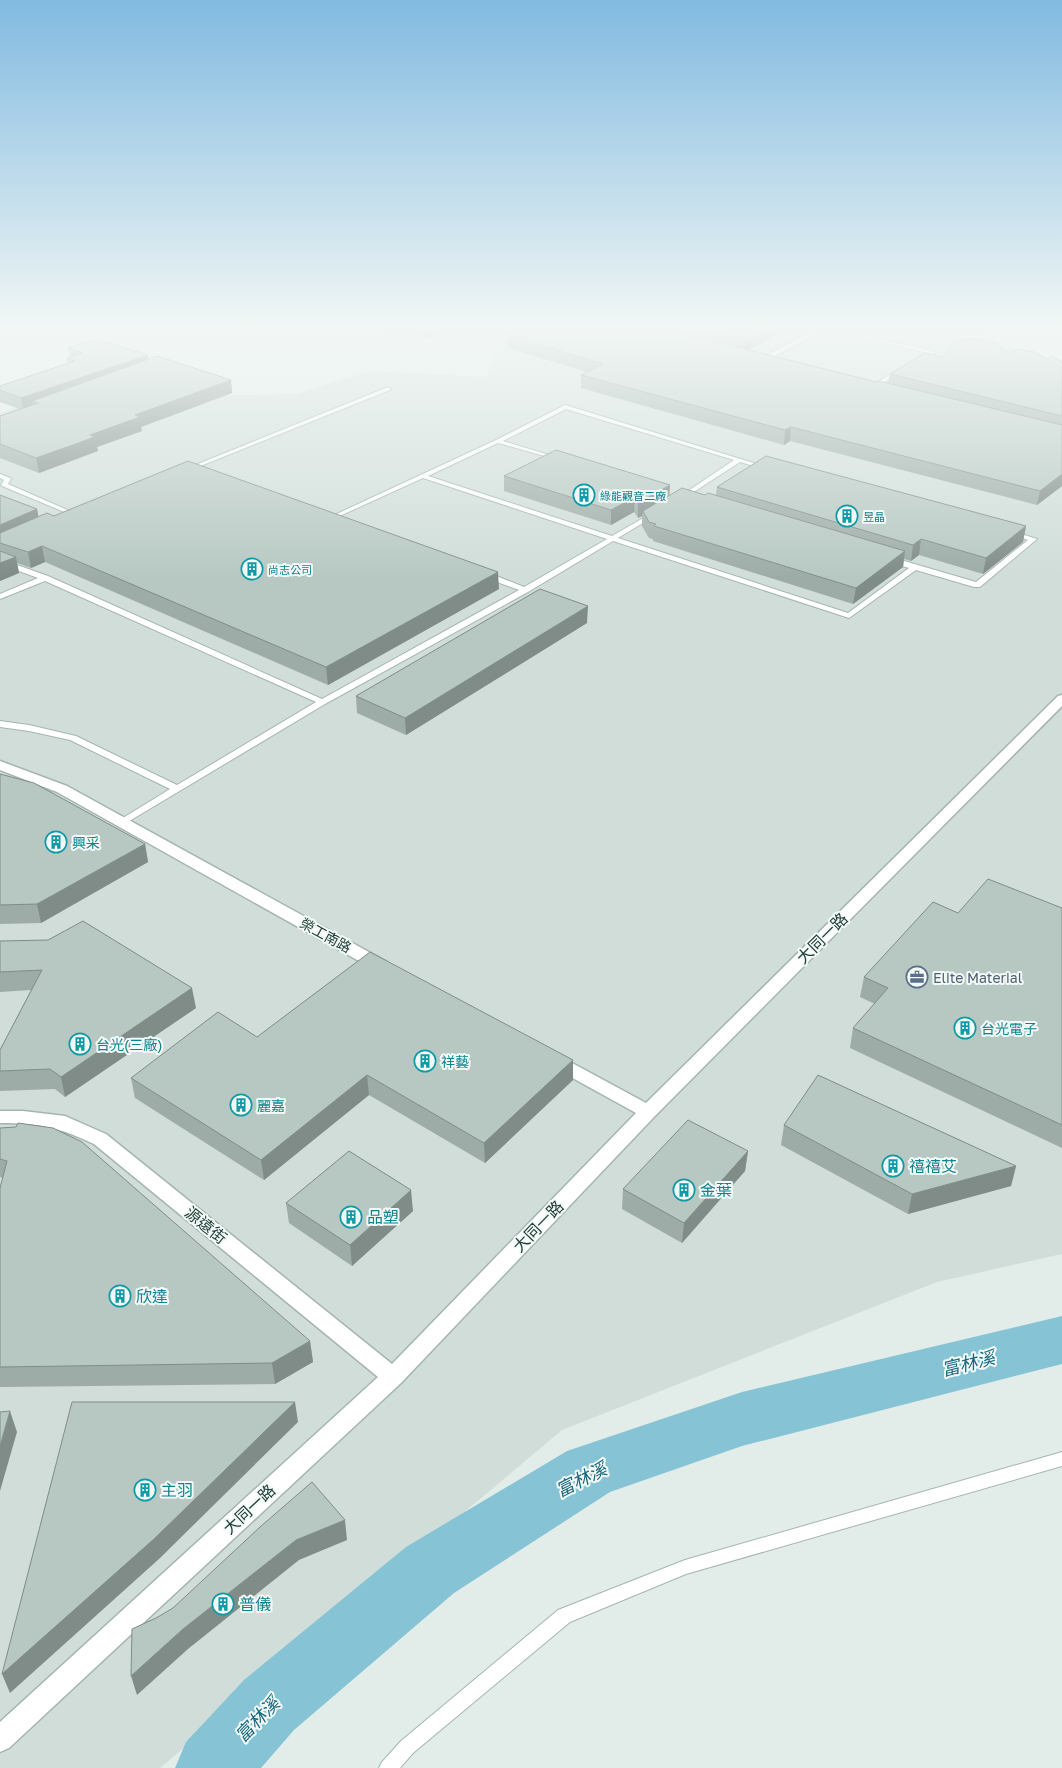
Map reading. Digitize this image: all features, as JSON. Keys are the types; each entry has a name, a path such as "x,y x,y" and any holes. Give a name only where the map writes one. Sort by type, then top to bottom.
{"street":[{"name":"大同一路","path":"0,1739 393,1377 648,1112 1062,699"},
{"name":"榮工南路","path":"0,765 62,789 397,974"},
{"path":"544,1055 648,1112"},
{"name":"源遠街","path":"0,1117 23,1117 65,1123 100,1140 393,1377"}],"lane":[{"path":"175,475 327,414"},
{"path":"331,518 498,441 552,414"},
{"path":"586,414 777,470"},
{"path":"498,441 563,461"},
{"path":"684,496 739,460"},
{"path":"193,467 202,470"},
{"path":"0,476 8,480 4,485 74,516 84,512"},
{"path":"423,476 849,616 915,567"},
{"path":"675,497 684,496 693,499"},
{"path":"121,823 322,702 525,590 660,510"},
{"path":"322,515 340,522"},
{"path":"887,558 977,585 1033,539 1005,531"},
{"path":"0,560 45,578 322,702"},
{"path":"479,573 525,590"},
{"path":"0,597 45,578"},
{"path":"0,724 29,728 73,738 177,789"},
{"path":"388,1768 407,1747 564,1616 685,1567 1062,1459"}],"shaded area":[{"path":"0,414 1062,414 1062,1254 937,1282 562,1430 160,1768 0,1768"}],"building":[{"path":"7,414 139,414 135,415 140,417 90,435 95,437 36,458 0,444 0,416"},
{"path":"724,414 1014,414 1062,425 1062,474 1040,491 791,427 785,430"},
{"path":"556,450 670,485 638,503 635,497 611,510 504,476"},
{"name":"昱晶","path":"766,456 1026,526 986,558 921,539 913,545 717,487"},
{"name":"尚志公司","path":"188,461 498,572 326,667 42,546 28,552 0,543 0,533 47,513 54,516"},
{"path":"682,488 705,495 708,493 905,551 856,588 654,526 656,524 649,522 643,511"},
{"path":"0,495 37,509 0,525"},
{"path":"0,551 16,557 0,563"},
{"path":"540,589 588,606 405,718 356,696"},
{"name":"興采","path":"0,774 34,783 145,844 37,904 0,905"},
{"name":"台光電子","path":"988,879 1062,908 1062,1125 853,1028 888,988 864,977 933,902 958,913"},
{"name":"台光(三廠)","path":"83,921 192,988 61,1077 50,1069 0,1071 0,1050 42,970 0,972 0,941 48,940"},
{"path":"370,952 573,1060 484,1143 367,1075 261,1160 131,1078 218,1012 257,1037"},
{"name":"禧禧艾","path":"818,1075 1016,1166 912,1194 784,1125"},
{"name":"金葉","path":"688,1120 748,1151 684,1223 623,1189"},
{"name":"欣達","path":"18,1123 53,1128 82,1142 310,1341 272,1363 0,1367 0,1188 7,1161 0,1159 0,1128 16,1127"},
{"name":"品塑","path":"349,1151 411,1190 350,1245 286,1203"},
{"name":"主羽","path":"72,1402 295,1402 154,1539 2,1674"},
{"path":"10,1411 0,1446 0,1412"},
{"path":"312,1482 345,1520 296,1540 183,1629 131,1676 132,1629 173,1608 260,1527"}],"waterway":[{"name":"富林溪","path":"212,1768 269,1705 430,1570 589,1471 742,1419 1062,1340"}],"place":[{"name":"綠能觀音二廠","path":"584,495"},
{"name":"昱晶","path":"847,516"},
{"name":"尚志公司","path":"252,569"},
{"name":"興采","path":"56,842"},
{"name":"Elite Material","path":"917,977"},
{"name":"台光電子","path":"965,1028"},
{"name":"台光(三廠)","path":"80,1044"},
{"name":"祥藝","path":"425,1061"},
{"name":"麗嘉","path":"241,1105"},
{"name":"禧禧艾","path":"893,1166"},
{"name":"金葉","path":"684,1190"},
{"name":"品塑","path":"351,1217"},
{"name":"欣達","path":"120,1296"},
{"name":"主羽","path":"145,1490"},
{"name":"普儀","path":"223,1604"}]}
